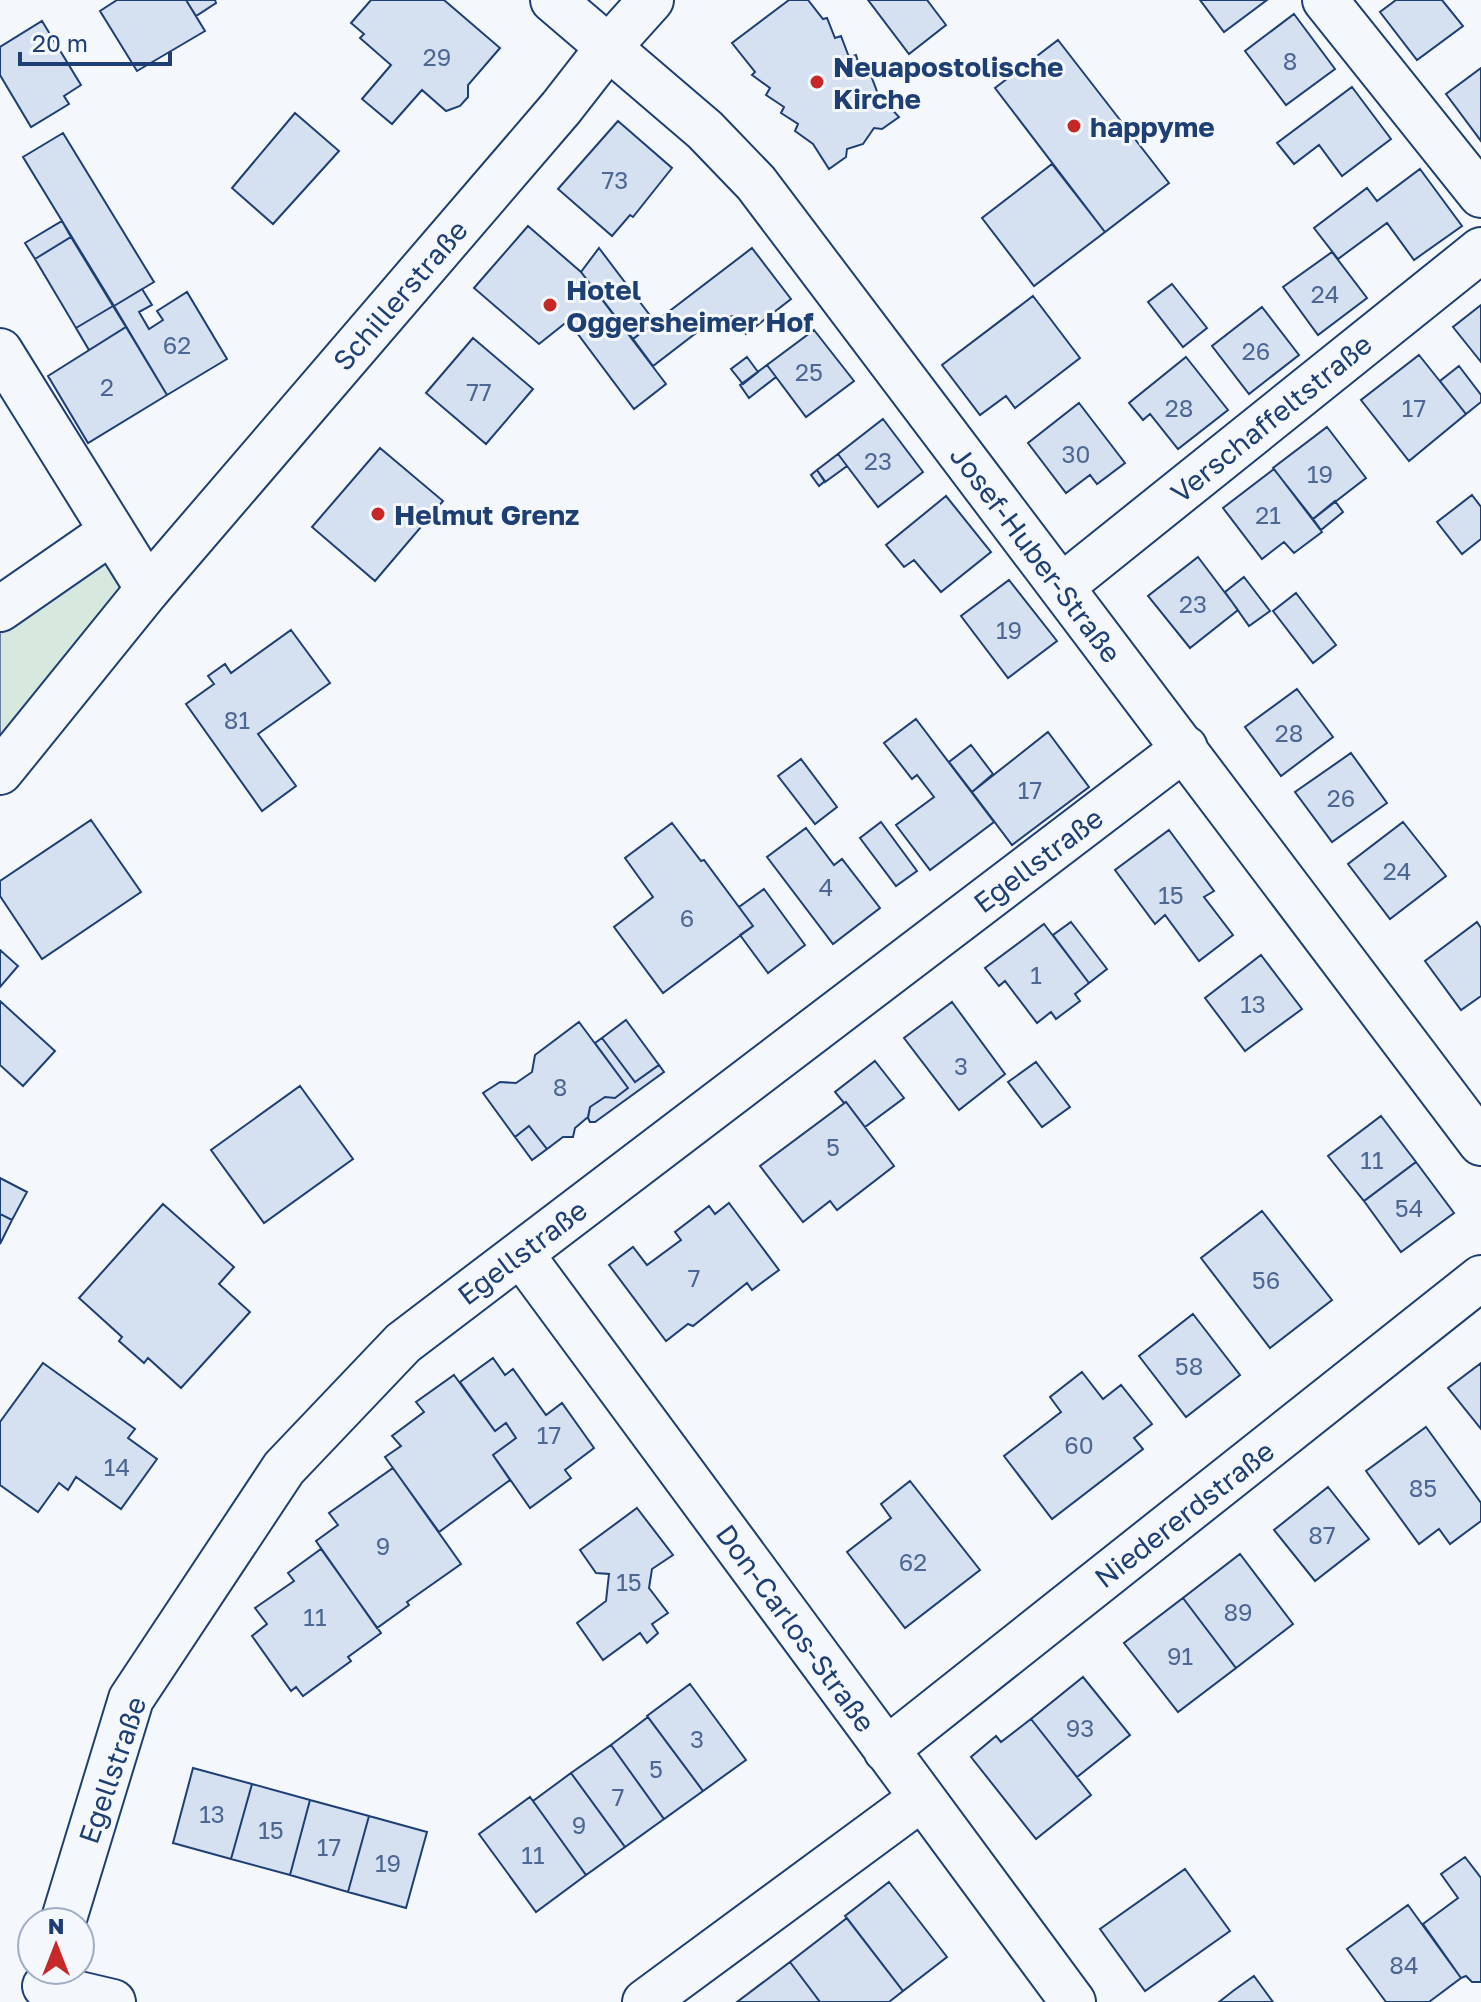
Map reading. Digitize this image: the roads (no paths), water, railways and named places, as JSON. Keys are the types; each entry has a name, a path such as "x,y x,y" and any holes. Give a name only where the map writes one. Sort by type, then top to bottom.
{"street":[{"name":"Josef-Huber-Straße","path":"553,0 705,130 756,183 1481,1143"},
{"name":"Schillerstraße","path":"0,772 148,589 651,0"},
{"path":"1325,0 1481,195"},
{"name":"Verschaffeltstraße","path":"1061,587 1481,250"},
{"path":"0,351 148,589"},
{"path":"0,609 111,532"},
{"name":"Egellstraße","path":"68,1906 131,1699 284,1468 403,1343 1185,748"},
{"name":"Don-Carlos-Straße","path":"521,1254 1073,2002"},
{"name":"Niedererdstraße","path":"886,1750 1481,1278"},
{"path":"645,2002 922,1798"},
{"path":"45,1986 113,2002"}],"place":[{"name":"Neuapostolische Kirche","path":"817,82"},
{"name":"happyme","path":"1074,126"},
{"name":"Hotel Oggersheimer Hof","path":"550,305"},
{"name":"Helmut Grenz","path":"378,514"}]}
